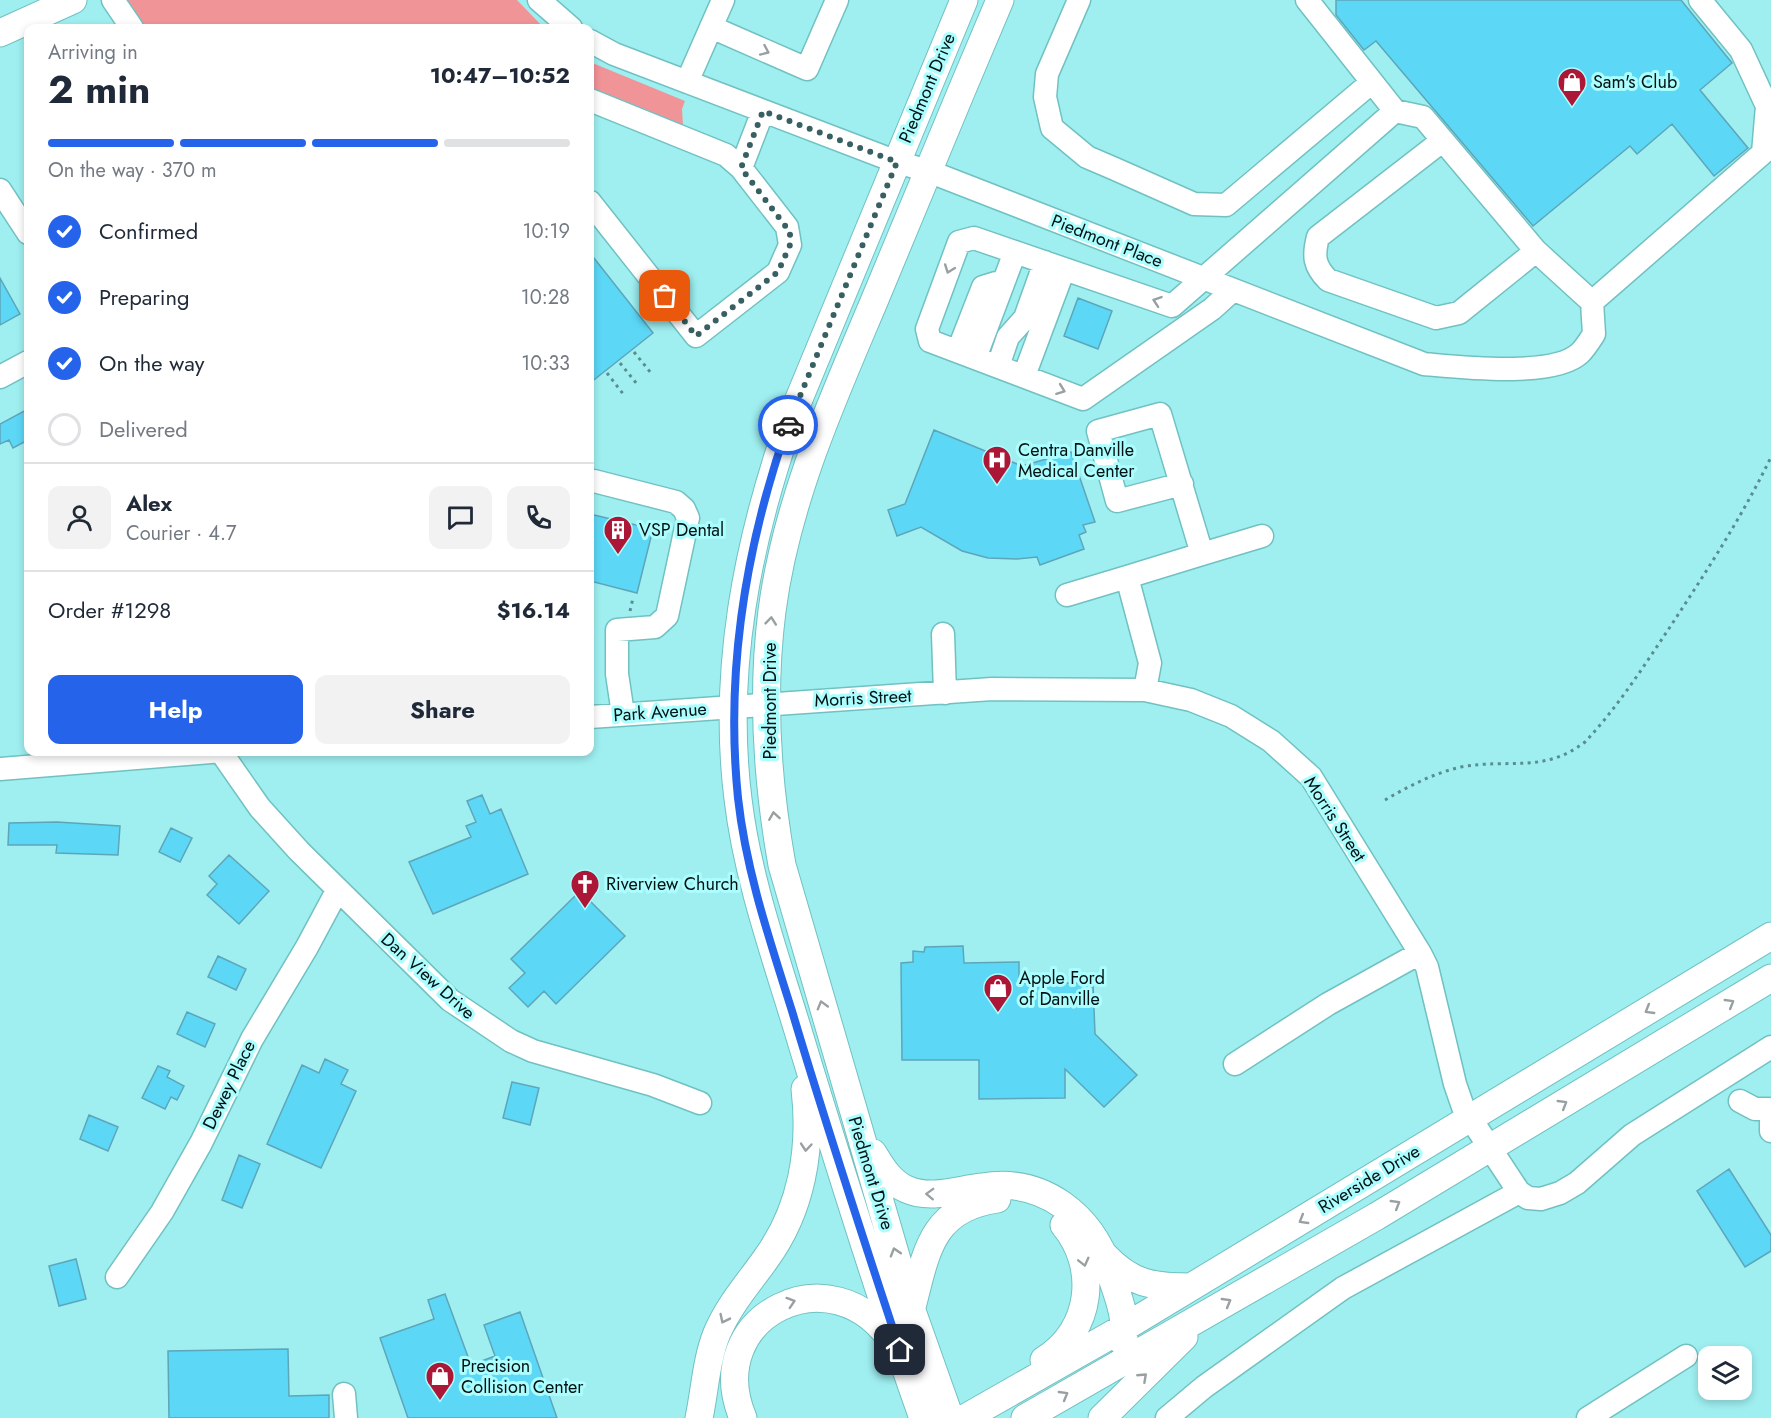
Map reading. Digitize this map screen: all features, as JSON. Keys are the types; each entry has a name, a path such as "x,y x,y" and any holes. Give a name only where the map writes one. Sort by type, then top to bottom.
{"main road":[{"path":"0,33 73,0"},
{"name":"Piedmont Drive","path":"923,1418 802,1046 754,888 738,799 734,706 736,650 742,600 766,490 789,423 964,0"},
{"name":"Piedmont Drive","path":"962,1417 911,1308 782,865 772,809 766,705 772,610 796,503 827,413 1000,0"},
{"name":"Riverside Drive","path":"962,1417 1005,1396 1125,1327 1771,936"},
{"name":"Riverside Drive","path":"1025,1418 1488,1149 1771,978"},
{"path":"833,1044 844,1062 870,1149 894,1182 905,1189 928,1194 1008,1185 1045,1193 1076,1215 1092,1234 1104,1255 1125,1327 1121,1349 1115,1361 1103,1373"},
{"path":"699,1418 708,1361 716,1335 728,1310 767,1258 783,1231 798,1192 807,1142 802,1046"},
{"path":"911,1308 932,1237 945,1221 960,1210 977,1203 1010,1199 1028,1203 1062,1223 1078,1245 1086,1271 1086,1297 1080,1319 1062,1347 1018,1380 1005,1396"},
{"path":"1104,1255 1129,1277 1145,1284 1163,1287 1191,1287"},
{"path":"743,1418 735,1389 736,1366 741,1348 761,1318 779,1306 796,1299 832,1298 864,1313 888,1336 907,1372"},
{"path":"1102,1418 1179,1344 1199,1317"}],"street":[{"path":"113,0 129,24"},
{"path":"538,0 566,24"},
{"path":"687,82 723,0"},
{"path":"711,27 807,69 837,0"},
{"path":"1079,0 1047,74 1046,97 1052,128 1087,157 1194,204 1226,205 1372,82"},
{"path":"1307,0 1395,111 1423,117 1536,251 1592,302 1763,153 1767,106 1741,50 1700,0"},
{"name":"Piedmont Place","path":"594,43 687,82 897,162 928,171 1424,364 1495,369 1544,367 1579,354 1594,334 1592,302"},
{"path":"594,102 719,152 741,168 787,227 790,245 778,272 696,336 594,206"},
{"path":"741,168 763,111"},
{"path":"1233,290 1212,309 1083,399 930,341 927,329 959,243 974,238 1172,306 1395,111"},
{"path":"1442,141 1318,237 1313,255 1318,270 1328,280 1436,318 1460,313 1536,251"},
{"path":"0,190 24,227"},
{"path":"967,355 982,287 996,283 1035,259"},
{"path":"1013,372 1008,338 1026,318 1035,259"},
{"path":"967,355 1035,259"},
{"path":"1013,372 1035,259"},
{"path":"0,377 24,364"},
{"path":"594,482 676,502 684,509 688,518 667,616 655,627 616,630 623,714"},
{"path":"1182,484 1202,554"},
{"path":"1067,595 1262,536"},
{"path":"1127,577 1150,663 1145,690"},
{"path":"943,634 945,693"},
{"name":"Morris Street","path":"766,705 992,689 1145,690 1191,700 1231,716 1271,741 1311,777 1420,953 1427,968 1455,1083 1469,1119 1519,1192"},
{"name":"Park Avenue","path":"594,717 766,705"},
{"path":"0,769 161,756"},
{"name":"Dan View Drive","path":"224,756 260,808 337,891 450,1000 511,1041 532,1051 653,1085 700,1103"},
{"name":"Dewey Place","path":"117,1277 162,1212 201,1143 252,1039 307,947 337,891"},
{"path":"1235,1064 1328,1004 1420,953"},
{"path":"1167,1418 1213,1381 1343,1288 1519,1192 1528,1198 1541,1199 1560,1193 1577,1183 1632,1135 1771,1047"},
{"path":"1740,1101 1755,1108 1770,1121"},
{"path":"1588,1418 1686,1356"},
{"path":"344,1394 346,1418"}],"path":[{"path":"634,352 651,373"},
{"path":"620,363 637,384"},
{"path":"607,374 624,394"},
{"path":"1385,800 1421,781 1460,768 1489,763 1539,763 1570,753 1585,742 1653,652 1707,570 1754,492 1771,457"}],"shaded area":[{"path":"124,0 517,0 540,24 142,24"},
{"path":"594,64 685,101 682,109 683,125 594,90"}],"building":[{"name":"Sam's Club","path":"1336,0 1681,0 1732,63 1700,90 1748,148 1714,176 1672,124 1637,154 1630,146 1533,226 1376,41 1364,50 1336,15"},
{"path":"594,258 653,333 594,380"},
{"path":"0,278 20,314 0,325"},
{"path":"1078,298 1112,311 1098,349 1064,336"},
{"path":"24,411 24,442 13,448 9,440 0,444 0,424"},
{"name":"Centra Danville Medical Center","path":"934,430 1022,466 1071,452 1095,522 1083,525 1086,532 1079,535 1084,549 1040,565 1037,557 988,558 962,551 921,527 897,536 888,510 905,504"},
{"name":"VSP Dental","path":"594,515 653,529 637,593 594,582"},
{"path":"482,795 490,814 501,809 528,874 433,914 409,862 471,837 466,826 476,822 467,801"},
{"path":"57,822 120,826 118,855 56,853 57,845 8,845 9,823"},
{"path":"171,828 192,838 180,862 159,852"},
{"path":"229,855 269,891 239,924 207,895 217,884 209,876"},
{"path":"580,891 625,936 556,1004 544,991 528,1007 509,988 525,973 511,959"},
{"name":"Apple Ford of Danville","path":"963,946 964,963 1019,962 1019,983 1093,983 1095,1034 1137,1075 1104,1107 1065,1069 1065,1098 979,1099 979,1060 902,1060 901,963 913,962 913,951 924,952 925,947"},
{"path":"218,956 246,969 236,990 208,977"},
{"path":"187,1012 215,1024 205,1047 177,1034"},
{"path":"325,1059 348,1070 341,1084 356,1091 321,1168 267,1144 302,1065 319,1073"},
{"path":"158,1066 170,1071 167,1077 184,1086 177,1100 171,1097 165,1109 142,1098"},
{"path":"512,1082 539,1088 530,1125 503,1118"},
{"path":"89,1115 118,1127 108,1151 80,1139"},
{"path":"239,1155 260,1164 242,1208 222,1200"},
{"path":"1729,1169 1771,1235 1771,1251 1745,1267 1697,1191"},
{"path":"76,1259 86,1299 59,1306 49,1266"},
{"path":"445,1294 471,1365 495,1356 484,1325 520,1312 557,1418 408,1418 380,1338 434,1319 428,1300"},
{"path":"288,1349 289,1396 329,1395 329,1418 169,1418 168,1351"}],"way so far":[{"path":"665,296 696,336 778,272 790,245 790,232 741,168 763,111 897,162 788,425"}],"place":[{"name":"Sam's Club","path":"1572,108"},
{"name":"Centra Danville Medical Center","path":"997,486"},
{"name":"VSP Dental","path":"618,556"},
{"name":"Riverview Church","path":"585,910"},
{"name":"Apple Ford of Danville","path":"998,1014"},
{"name":"Precision Collision Center","path":"440,1402"}],"route":[{"path":"788,425 766,490 742,600 736,650 734,706 738,799 754,888 815,1090 900,1350"}]}
